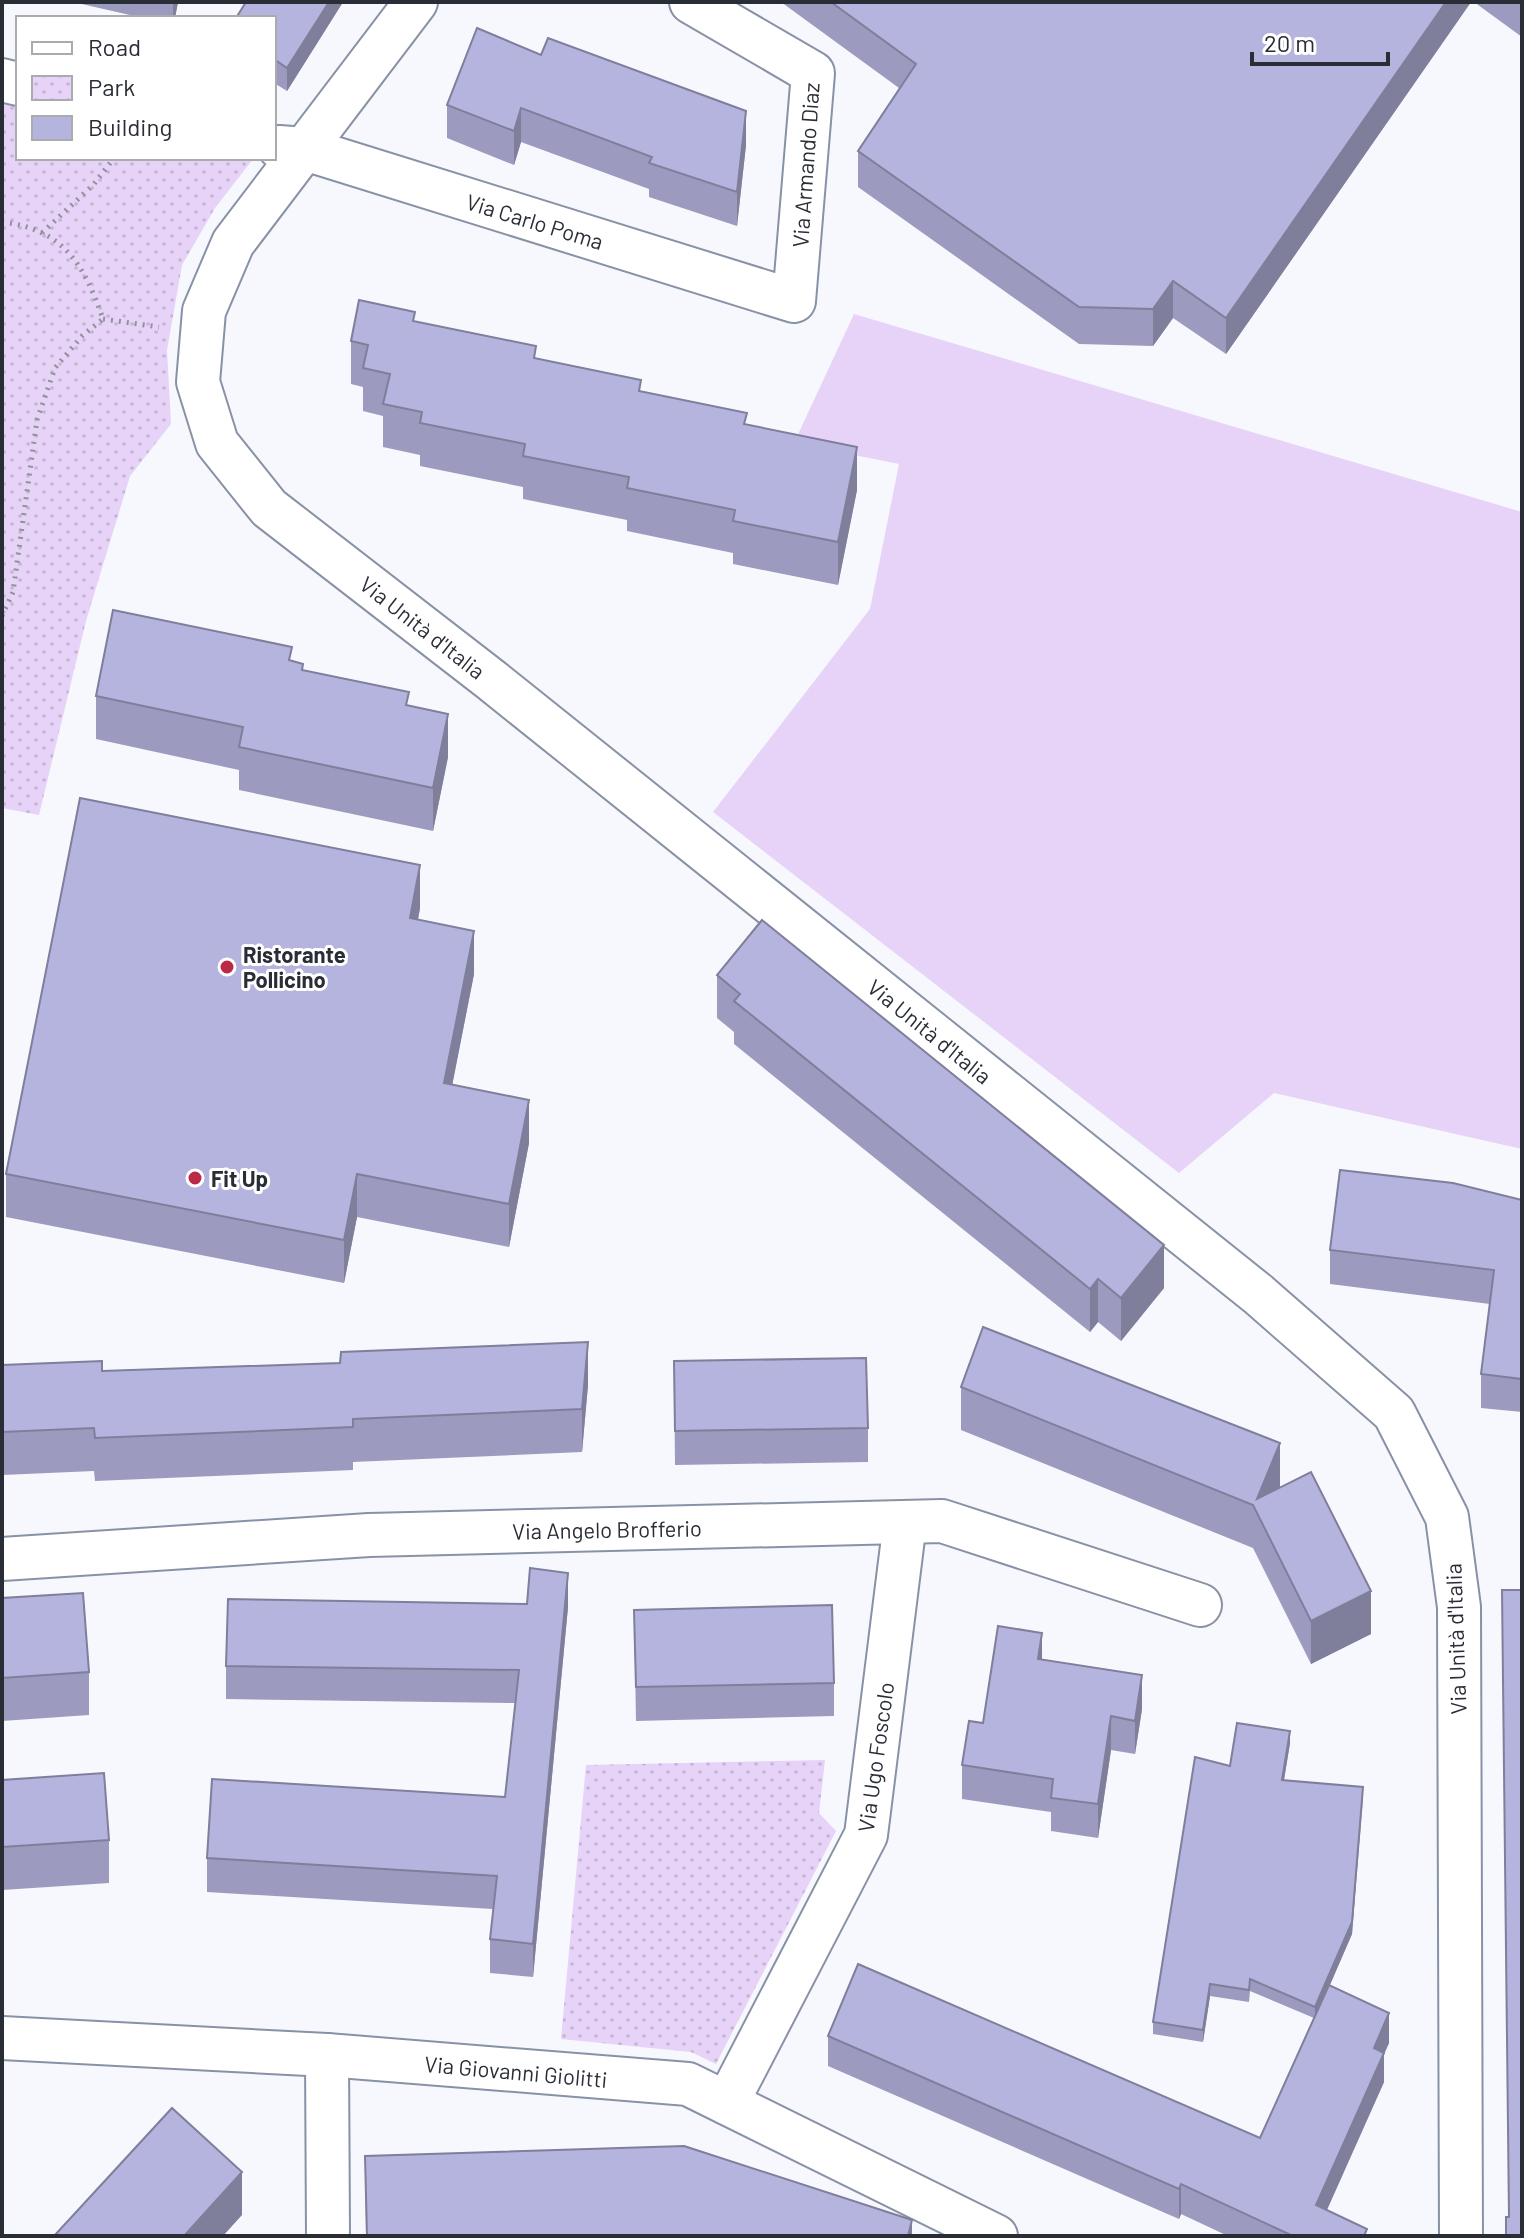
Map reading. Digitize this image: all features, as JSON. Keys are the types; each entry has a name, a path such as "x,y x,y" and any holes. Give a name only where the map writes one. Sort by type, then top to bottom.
{"street":[{"name":"Via Unità d'Italia","path":"416,2 290,148 233,243 204,311 198,382 217,443 269,508 490,679 1258,1294 1394,1413 1447,1517 1459,1607 1461,2236"},
{"name":"Via Armando Diaz","path":"691,2 813,73 794,301"},
{"name":"Via Carlo Poma","path":"290,148 794,301"},
{"name":"Via Angelo Brofferio","path":"2,1559 369,1535 942,1521 1200,1605"},
{"name":"Via Ugo Foscolo","path":"727,2103 866,1835 905,1522"},
{"name":"Via Giovanni Giolitti","path":"2,2038 327,2055 688,2084 996,2236"},
{"path":"327,2055 328,2236"}],"path":[{"path":"42,233 94,184 112,160"},
{"path":"2,222 42,233 76,259 90,282 103,319"},
{"path":"2,616 13,592 37,420 55,368 82,336 103,319 161,327"}],"green space":[{"path":"2,95 16,98 16,160 252,160 215,208 182,265 167,350 171,424 130,476 86,621 39,815 2,808"},
{"path":"854,314 1522,512 1522,1149 1274,1093 1179,1173 713,812 870,609 899,464 794,443"},
{"path":"825,1760 819,1813 836,1831 716,2064 691,2052 561,2039 586,1765"}],"building":[{"path":"246,2 329,2 287,68 276,60 276,16 237,16"},
{"path":"831,2 1446,2 1226,318 1173,281 1153,309 1079,307 858,151 916,64"},
{"path":"477,28 541,55 548,38 746,111 737,192 649,163 652,157 521,108 514,131 447,105"},
{"path":"359,300 415,312 413,321 536,346 534,358 641,380 639,391 747,413 744,424 857,447 838,542 733,521 735,510 627,488 629,477 523,456 525,444 420,423 422,412 383,404 390,374 363,368 368,345 351,341"},
{"path":"113,610 292,647 289,660 303,664 302,670 409,692 406,705 448,714 433,788 239,747 243,727 96,696"},
{"path":"80,798 420,865 410,918 474,931 444,1083 529,1100 509,1204 357,1174 344,1240 6,1174"},
{"path":"762,920 1164,1245 1121,1298 1098,1279 1090,1289 734,1001 740,994 717,975"},
{"path":"1340,1170 1453,1183 1522,1200 1522,1379 1481,1374 1494,1270 1330,1250"},
{"path":"983,1327 1280,1443 1257,1499 1311,1472 1371,1591 1311,1621 1253,1505 961,1387"},
{"path":"588,1342 582,1409 353,1419 353,1427 95,1438 94,1428 2,1432 2,1365 102,1361 102,1371 340,1363 341,1352"},
{"path":"866,1358 868,1428 675,1431 674,1361"},
{"path":"530,1568 568,1573 533,1944 490,1939 497,1876 207,1858 212,1779 505,1797 519,1670 226,1666 228,1599 527,1604"},
{"path":"1502,1590 1522,1590 1522,2236 1506,2236 1506,2217 1509,2217"},
{"path":"83,1593 89,1672 2,1678 2,1598"},
{"path":"832,1605 834,1683 636,1687 634,1610"},
{"path":"998,1626 1042,1633 1038,1659 1142,1675 1135,1721 1111,1716 1098,1804 1051,1798 1053,1779 962,1765 969,1721 983,1723"},
{"path":"1237,1723 1290,1731 1282,1780 1363,1787 1352,1922 1315,2007 1250,1979 1249,1990 1210,1984 1203,2030 1153,2022 1195,1757 1230,1766"},
{"path":"104,1773 109,1840 2,1847 2,1780"},
{"path":"858,1964 1260,2138 1329,1985 1389,2013 1374,2048 1384,2053 1316,2205 1367,2229 1364,2236 1293,2236 1181,2184 1179,2189 828,2036"},
{"path":"172,2108 242,2172 184,2236 54,2236"},
{"path":"684,2146 912,2220 908,2236 367,2236 365,2156"}],"place":[{"name":"Ristorante Pollicino","path":"227,967"},
{"name":"Fit Up","path":"195,1178"}]}
